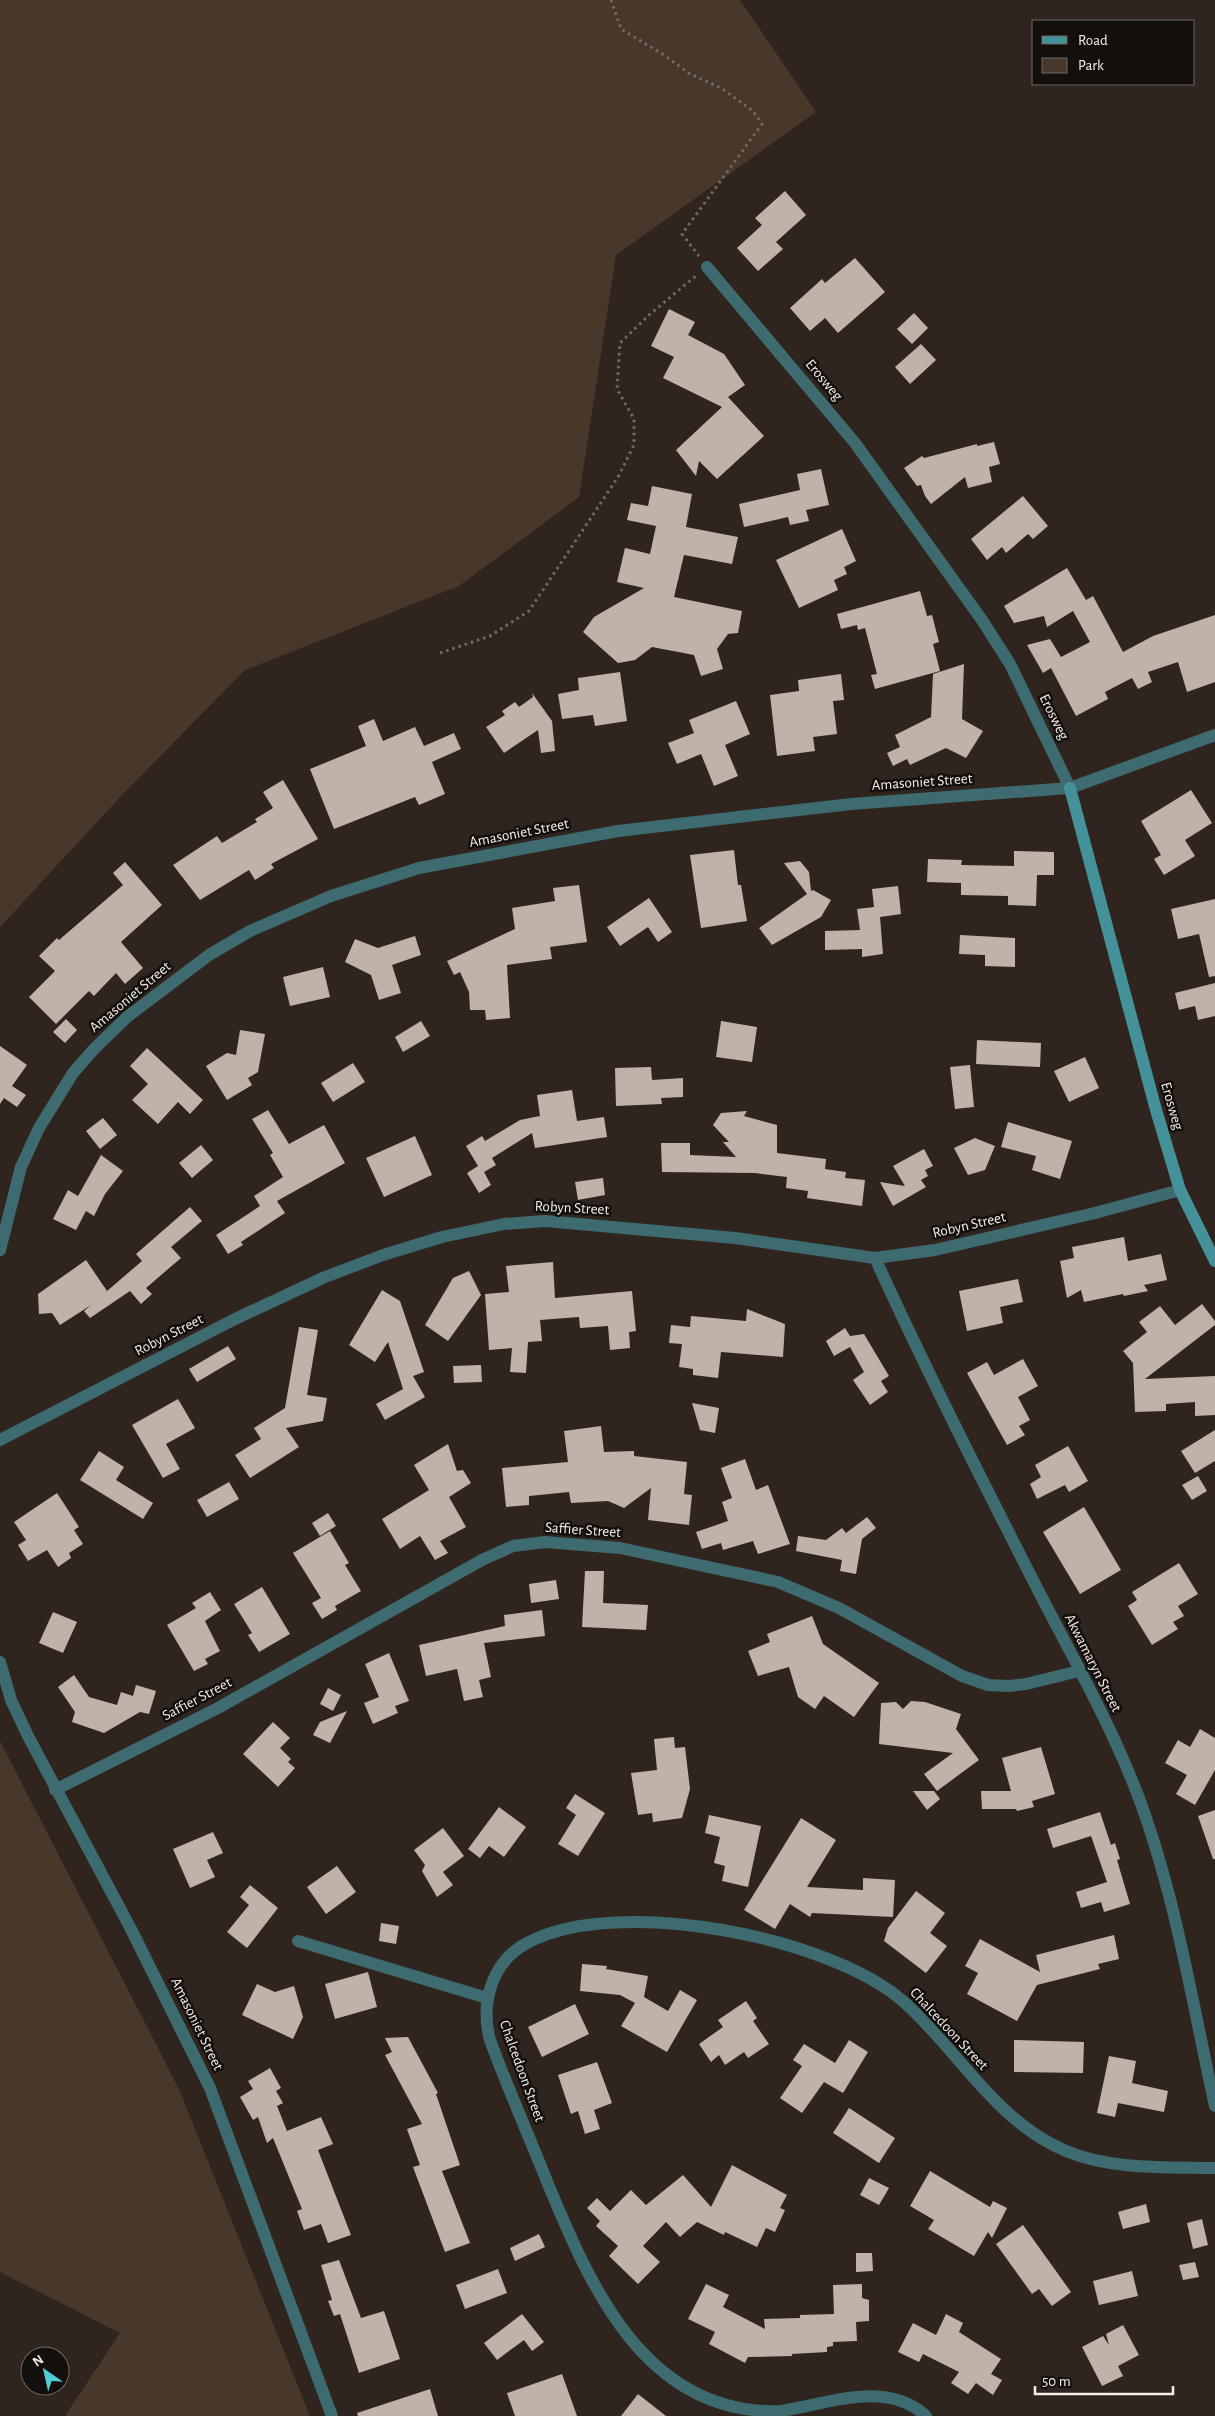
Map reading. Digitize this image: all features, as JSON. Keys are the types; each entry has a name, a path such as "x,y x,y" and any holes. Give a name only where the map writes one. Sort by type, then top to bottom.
{"street":[{"name":"Erosweg","path":"707,267 855,443 982,620 1010,664 1070,788 1144,1065 1180,1190 1215,1261"},
{"name":"Amasoniet Street","path":"0,1250 21,1167 39,1128 73,1073 94,1049 127,1017 209,955 250,931 313,904 419,868 618,831 851,804 1070,788 1215,735"},
{"name":"Robyn Street","path":"0,1440 235,1320 325,1277 383,1255 451,1235 504,1224 545,1221 725,1237 875,1258 935,1250 1095,1213 1180,1190"},
{"name":"Akwamaryn Street","path":"875,1258 930,1378 1122,1758 1147,1822 1166,1885 1215,2106"},
{"name":"Saffier Street","path":"55,1790 218,1708 482,1560 513,1546 544,1542 620,1548 778,1582 839,1608 962,1676 988,1685 1009,1686 1026,1684 1079,1671"},
{"name":"Amasoniet Street","path":"0,1662 11,1700 55,1790 131,1928 210,2088 332,2416"},
{"name":"Chalcedoon Street","path":"926,2416 898,2398 874,2395 829,2401 780,2411 749,2414 724,2412 694,2400 667,2383 636,2352 618,2329 585,2273 490,2040 485,2022 487,1998 496,1972 511,1954 528,1942 550,1933 585,1925 649,1921 729,1932 770,1941 830,1959 853,1968 881,1984 904,2002 1004,2110 1022,2126 1065,2151 1112,2164 1215,2168"},
{"path":"298,1942 487,1998"}],"path":[{"path":"440,652 490,636 529,611 608,493 634,445 634,419 617,389 620,343 649,314 707,267 682,234 762,124 753,111 720,88 690,74 664,55 621,29 612,0"}],"green space":[{"path":"0,0 740,0 816,112 616,255 579,497 459,586 245,670 122,795 0,927"},
{"path":"0,1741 179,2089 310,2416 65,2416 120,2333 0,2272"}],"building":[{"path":"785,191 806,215 776,242 783,249 758,271 737,248 762,225 755,218"},
{"path":"855,258 885,292 838,333 825,318 810,331 790,308 822,279 825,283"},
{"path":"669,309 695,322 688,335 724,354 745,385 728,397 764,436 717,479 699,461 696,476 676,450 722,407 663,378 674,357 651,346"},
{"path":"914,313 928,328 912,344 897,329"},
{"path":"921,344 936,360 910,384 895,367"},
{"path":"994,442 1000,464 989,467 992,482 968,488 965,477 931,504 925,496 921,485 917,486 904,468 922,456 924,458 977,444 977,446"},
{"path":"821,469 829,505 806,510 809,521 790,525 788,517 744,527 739,504 800,490 797,474"},
{"path":"652,486 692,494 686,527 738,537 732,564 684,555 674,597 742,611 738,633 728,634 717,649 723,669 701,676 694,655 652,647 635,660 618,663 583,632 594,617 644,588 617,582 625,548 650,554 656,526 627,520 631,503 648,506"},
{"path":"1023,496 1048,526 1033,539 1028,534 1006,553 1002,547 987,560 971,539"},
{"path":"842,529 856,561 844,567 847,574 834,580 838,590 799,608 776,560"},
{"path":"1067,568 1086,600 1093,596 1123,652 1153,636 1215,615 1215,682 1187,692 1178,662 1148,672 1152,682 1138,689 1132,678 1105,692 1108,699 1076,716 1051,668 1043,673 1027,645 1050,639 1061,657 1090,642 1073,611 1047,627 1044,616 1014,623 1004,606"},
{"path":"920,591 927,616 932,615 939,642 933,644 940,671 875,689 871,675 877,674 865,628 858,630 857,625 841,629 837,614"},
{"path":"964,664 962,719 983,731 966,758 946,748 910,765 907,759 893,766 887,753 900,747 895,735 931,717 933,674"},
{"path":"620,672 627,721 595,726 593,715 562,719 558,694 579,690 578,678"},
{"path":"841,674 844,700 833,701 837,734 813,737 815,751 777,756 770,695 799,691 798,680"},
{"path":"532,693 552,721 555,751 541,753 538,730 504,753 486,727 505,715 502,711 515,702 519,707 533,697"},
{"path":"736,701 750,734 725,745 738,776 714,786 701,754 677,764 668,743 694,733 689,720"},
{"path":"374,719 383,741 415,727 424,746 454,733 461,749 432,762 445,794 419,805 415,797 334,829 310,769 366,746 358,726"},
{"path":"283,780 318,839 271,864 274,868 255,880 249,870 200,900 173,865 217,836 222,843 257,822 255,819 273,808 263,792"},
{"path":"1191,790 1212,823 1185,840 1195,856 1164,875 1154,859 1161,855 1141,821"},
{"path":"734,850 738,885 741,885 747,921 701,928 690,855"},
{"path":"1014,851 1054,852 1054,875 1037,875 1036,906 1008,905 1008,896 961,895 961,883 927,882 928,859 962,860 961,865 1014,866"},
{"path":"800,861 809,872 811,891 813,890 831,900 821,917 772,945 759,928 807,894 784,863"},
{"path":"125,862 162,905 121,942 143,968 125,984 116,973 94,996 89,991 56,1024 29,997 55,971 39,956 57,938 59,940 123,885 113,873"},
{"path":"579,885 587,942 550,947 552,959 507,965 510,1018 486,1020 485,1010 470,1010 469,992 460,972 454,975 447,961 515,929 512,908 555,901 553,888"},
{"path":"898,886 901,914 880,917 883,954 862,957 862,949 825,950 825,931 860,930 857,909 874,907 872,889"},
{"path":"649,898 672,932 658,942 648,927 620,946 607,927"},
{"path":"1215,899 1215,976 1209,977 1199,934 1178,939 1171,909"},
{"path":"960,935 1015,938 1015,967 985,966 985,955 959,954"},
{"path":"415,936 421,955 392,965 401,993 379,1000 371,975 345,962 355,939 378,948"},
{"path":"323,967 330,997 290,1006 283,977"},
{"path":"1215,983 1215,1016 1198,1020 1195,1006 1179,1010 1175,993"},
{"path":"66,1019 77,1030 65,1043 53,1032"},
{"path":"421,1021 430,1036 403,1052 395,1037"},
{"path":"721,1021 757,1027 752,1062 716,1057"},
{"path":"240,1030 265,1034 258,1072 248,1078 252,1085 227,1100 206,1066 227,1053 236,1055"},
{"path":"977,1040 1041,1043 1040,1067 976,1064"},
{"path":"0,1046 27,1065 12,1086 26,1095 17,1107 4,1098 0,1104"},
{"path":"147,1048 203,1100 190,1114 178,1102 158,1124 132,1100 148,1084 130,1066"},
{"path":"1085,1057 1099,1088 1069,1102 1054,1071"},
{"path":"353,1063 365,1082 333,1102 321,1083"},
{"path":"970,1065 974,1107 955,1109 950,1067"},
{"path":"651,1067 652,1080 683,1078 683,1097 661,1098 662,1104 616,1106 615,1068"},
{"path":"572,1090 577,1121 604,1117 607,1137 535,1148 532,1133 492,1158 496,1165 484,1172 491,1185 479,1193 467,1173 478,1166 466,1146 482,1136 485,1141 520,1120 540,1116 537,1095"},
{"path":"268,1110 289,1144 324,1125 345,1163 277,1201 285,1213 241,1242 243,1245 228,1254 216,1235 260,1206 254,1196 283,1177 270,1155 273,1153 252,1119"},
{"path":"747,1111 744,1116 777,1125 777,1153 826,1159 825,1169 846,1172 845,1178 865,1180 862,1206 807,1198 808,1191 786,1188 787,1177 755,1173 662,1172 661,1143 690,1143 690,1155 736,1157 723,1142 729,1142 713,1125 721,1113"},
{"path":"103,1118 117,1135 100,1149 86,1131"},
{"path":"1008,1122 1072,1141 1060,1179 1032,1170 1036,1156 1001,1147"},
{"path":"415,1136 432,1175 384,1197 366,1158"},
{"path":"975,1138 995,1146 985,1170 968,1175 954,1148"},
{"path":"201,1145 213,1160 192,1178 179,1163"},
{"path":"924,1149 933,1166 925,1170 928,1176 921,1180 926,1187 893,1206 880,1182 905,1186 893,1166"},
{"path":"101,1155 123,1171 105,1194 94,1216 86,1211 76,1230 53,1219 68,1190 78,1196"},
{"path":"603,1178 605,1195 578,1200 575,1182"},
{"path":"190,1207 202,1221 171,1247 181,1258 146,1288 152,1294 141,1304 130,1291 90,1318 84,1311 91,1305 60,1325 52,1313 39,1314 38,1294 86,1260 107,1291 142,1261 136,1254"},
{"path":"1124,1237 1128,1261 1161,1254 1167,1280 1144,1285 1148,1291 1124,1296 1123,1294 1084,1302 1081,1290 1067,1298 1060,1261 1074,1258 1072,1247"},
{"path":"553,1262 555,1298 632,1291 636,1331 629,1332 630,1348 610,1350 608,1326 580,1328 579,1317 540,1320 542,1341 528,1342 526,1373 510,1372 512,1348 489,1350 485,1294 509,1292 506,1266"},
{"path":"469,1271 481,1295 448,1341 425,1325 453,1278"},
{"path":"1018,1279 1023,1302 1000,1307 1003,1323 967,1331 959,1291"},
{"path":"382,1290 400,1301 424,1372 413,1376 425,1397 385,1420 376,1404 403,1389 388,1342 375,1362 349,1345"},
{"path":"1202,1304 1215,1321 1215,1325 1145,1379 1215,1376 1215,1415 1195,1416 1195,1402 1166,1404 1166,1411 1135,1412 1133,1363 1123,1351 1147,1332 1139,1322 1160,1306 1175,1325"},
{"path":"747,1309 785,1324 783,1357 721,1352 718,1378 693,1375 693,1369 679,1367 682,1344 669,1343 671,1325 690,1327 691,1316 746,1321"},
{"path":"299,1327 318,1330 307,1395 327,1398 323,1421 286,1428 299,1447 250,1478 235,1455 261,1439 254,1428 285,1408"},
{"path":"845,1328 850,1336 864,1334 889,1376 881,1381 888,1392 870,1405 853,1380 864,1372 850,1347 834,1356 826,1341"},
{"path":"228,1346 236,1359 197,1382 189,1369"},
{"path":"1023,1359 1038,1386 1018,1397 1030,1420 1019,1426 1025,1435 1007,1445 967,1373 987,1362 994,1375"},
{"path":"481,1365 482,1382 454,1383 453,1366"},
{"path":"178,1399 195,1428 166,1444 180,1469 163,1478 132,1425"},
{"path":"692,1403 719,1408 715,1433 700,1430"},
{"path":"601,1426 604,1452 634,1451 634,1456 687,1462 684,1494 692,1495 689,1525 648,1520 651,1488 624,1508 608,1501 571,1503 569,1492 529,1496 529,1505 506,1507 502,1468 568,1462 564,1431"},
{"path":"1215,1430 1215,1461 1195,1473 1181,1451"},
{"path":"448,1444 457,1471 463,1470 471,1483 449,1497 466,1527 440,1541 448,1553 435,1560 420,1536 400,1549 382,1519 429,1490 414,1465"},
{"path":"1068,1446 1088,1481 1069,1492 1065,1485 1037,1499 1030,1484 1041,1477 1035,1465"},
{"path":"99,1451 124,1467 116,1480 153,1503 143,1519 80,1480"},
{"path":"745,1459 756,1490 768,1485 790,1544 758,1554 753,1541 723,1550 721,1543 702,1549 696,1532 728,1521 722,1502 732,1498 721,1468"},
{"path":"1198,1476 1207,1491 1192,1500 1182,1485"},
{"path":"229,1482 239,1499 207,1517 197,1500"},
{"path":"57,1493 79,1527 74,1530 83,1544 69,1553 71,1558 58,1567 47,1550 28,1561 18,1545 26,1540 14,1522"},
{"path":"1084,1507 1121,1570 1080,1594 1043,1532"},
{"path":"328,1513 336,1526 320,1536 312,1523"},
{"path":"867,1517 876,1528 862,1539 856,1574 840,1571 842,1560 796,1551 798,1536 826,1540 842,1528 846,1533"},
{"path":"330,1531 349,1563 345,1565 361,1591 335,1606 337,1610 322,1619 312,1603 321,1598 293,1553"},
{"path":"1179,1563 1198,1594 1178,1606 1184,1616 1173,1622 1178,1629 1152,1645 1128,1606 1137,1600 1132,1592"},
{"path":"585,1571 604,1571 603,1603 648,1605 646,1630 582,1627"},
{"path":"556,1580 559,1599 531,1603 529,1584"},
{"path":"262,1587 290,1634 259,1652 248,1635 252,1633 234,1604"},
{"path":"210,1592 221,1610 205,1621 220,1651 205,1659 208,1664 194,1671 167,1625 196,1608 192,1603"},
{"path":"542,1610 545,1636 484,1643 491,1677 479,1680 483,1697 464,1701 457,1669 426,1676 419,1645 505,1626 504,1615"},
{"path":"53,1612 77,1622 63,1653 39,1643"},
{"path":"812,1616 823,1644 879,1683 854,1717 824,1696 815,1709 798,1697 789,1667 758,1676 748,1651 770,1642 767,1634"},
{"path":"389,1653 409,1701 395,1706 398,1713 373,1724 364,1703 379,1697 365,1664"},
{"path":"74,1675 89,1697 117,1705 121,1692 133,1696 136,1685 156,1691 149,1714 140,1712 104,1733 72,1722 75,1712 58,1687"},
{"path":"328,1688 341,1695 333,1711 320,1704"},
{"path":"911,1701 925,1702 961,1714 956,1729 979,1760 937,1791 924,1774 953,1753 879,1744 881,1703 896,1702 903,1709"},
{"path":"347,1711 330,1743 313,1735 320,1722"},
{"path":"273,1722 290,1738 280,1748 291,1759 288,1762 295,1768 278,1787 243,1754"},
{"path":"1200,1729 1215,1738 1215,1770 1195,1805 1176,1794 1187,1775 1165,1763 1178,1740 1190,1747"},
{"path":"674,1737 675,1748 685,1747 690,1789 682,1818 653,1822 652,1813 638,1815 631,1773 657,1770 654,1739"},
{"path":"1041,1747 1055,1794 1032,1801 1034,1807 1017,1811 1016,1809 982,1809 981,1791 1011,1791 1002,1758"},
{"path":"913,1791 934,1791 940,1799 927,1810"},
{"path":"575,1794 605,1813 578,1856 558,1844 576,1815 566,1808"},
{"path":"499,1807 526,1827 504,1857 489,1846 480,1858 468,1849"},
{"path":"1215,1810 1215,1859 1213,1859 1198,1816"},
{"path":"1100,1812 1111,1845 1115,1843 1120,1859 1117,1860 1130,1904 1104,1912 1101,1902 1081,1908 1076,1892 1107,1882 1091,1836 1053,1848 1047,1829"},
{"path":"709,1815 761,1826 748,1887 722,1881 725,1866 714,1863 720,1837 705,1833"},
{"path":"801,1818 836,1840 807,1887 863,1890 863,1878 895,1880 893,1917 812,1913 810,1917 790,1904 775,1929 744,1910"},
{"path":"443,1828 464,1856 443,1872 453,1885 437,1897 422,1871 425,1865 414,1850"},
{"path":"213,1832 223,1853 207,1860 215,1877 190,1888 173,1849"},
{"path":"337,1866 356,1892 326,1914 307,1887"},
{"path":"250,1885 278,1908 247,1948 227,1932 249,1905 240,1897"},
{"path":"916,1891 945,1913 930,1933 947,1946 926,1973 884,1941 888,1928"},
{"path":"381,1923 399,1926 396,1944 379,1941"},
{"path":"1114,1935 1119,1959 1098,1964 1100,1969 1037,1985 1017,2021 967,1994 978,1973 965,1966 980,1939 1040,1972 1036,1955"},
{"path":"582,1964 607,1966 606,1969 648,1976 644,1997 668,2011 680,1990 697,2000 667,2052 621,2026 635,2003 620,1995 580,1991"},
{"path":"368,1972 377,2007 335,2019 325,1984"},
{"path":"257,1984 275,1992 294,1986 303,2017 293,2039 242,2015"},
{"path":"746,2001 757,2018 753,2021 769,2044 748,2058 744,2052 725,2065 719,2055 711,2062 699,2044 723,2027 718,2020"},
{"path":"575,2004 589,2034 542,2057 528,2027"},
{"path":"408,2037 438,2093 436,2094 460,2165 442,2171 470,2243 445,2252 413,2167 420,2165 407,2129 422,2124 385,2055 392,2052 385,2038"},
{"path":"849,2040 868,2052 843,2093 824,2082 802,2113 780,2098 802,2066 793,2060 804,2044 835,2063"},
{"path":"1014,2040 1084,2042 1083,2073 1014,2072"},
{"path":"1109,2056 1136,2061 1132,2083 1168,2091 1164,2112 1118,2103 1115,2117 1097,2113"},
{"path":"597,2062 612,2103 594,2110 600,2129 585,2134 578,2111 571,2114 558,2075"},
{"path":"270,2068 281,2088 276,2091 283,2103 277,2106 287,2131 321,2117 333,2144 318,2150 351,2235 328,2243 321,2224 304,2230 297,2211 302,2209 273,2138 267,2143 258,2117 253,2120 240,2097 253,2089 248,2081"},
{"path":"849,2108 895,2138 879,2163 833,2133"},
{"path":"732,2165 787,2195 780,2208 785,2210 775,2232 766,2228 757,2247 725,2232 724,2235 697,2222 680,2237 666,2222 643,2246 660,2262 638,2284 609,2256 618,2246 596,2226 600,2221 587,2208 597,2198 610,2211 631,2190 646,2205 683,2175 711,2207"},
{"path":"930,2171 990,2207 993,2201 1007,2208 992,2238 988,2232 974,2256 928,2229 934,2220 910,2206"},
{"path":"869,2178 889,2188 879,2205 860,2195"},
{"path":"1146,2204 1150,2222 1123,2229 1118,2212"},
{"path":"1202,2219 1208,2245 1193,2249 1187,2223"},
{"path":"1023,2225 1071,2292 1052,2306 1039,2289 1032,2294 996,2244"},
{"path":"539,2234 545,2247 515,2261 510,2248"},
{"path":"856,2253 872,2253 873,2271 856,2272"},
{"path":"339,2260 361,2318 384,2311 400,2359 359,2373 340,2314 334,2316 328,2301 332,2300 321,2265"},
{"path":"1195,2262 1199,2277 1183,2280 1179,2265"},
{"path":"498,2269 507,2293 465,2309 456,2285"},
{"path":"1132,2271 1138,2296 1099,2305 1093,2281"},
{"path":"706,2284 729,2295 723,2307 765,2329 764,2319 800,2318 800,2315 834,2314 833,2285 862,2284 862,2298 869,2300 869,2321 856,2322 857,2341 833,2342 833,2346 827,2347 827,2352 792,2354 792,2356 748,2357 745,2363 709,2344 715,2332 688,2319"},
{"path":"522,2314 544,2342 532,2351 524,2340 497,2360 484,2343"},
{"path":"946,2314 963,2323 959,2332 1001,2359 991,2374 1002,2380 993,2395 976,2383 968,2394 951,2383 959,2372 923,2354 919,2362 898,2352 913,2323 936,2335"},
{"path":"1123,2325 1139,2355 1118,2366 1123,2376 1102,2386 1082,2347 1103,2336 1109,2345 1106,2334"},
{"path":"562,2374 577,2416 515,2416 507,2393"},
{"path":"430,2389 438,2416 358,2416 357,2413"},
{"path":"638,2394 666,2416 621,2416"}]}
